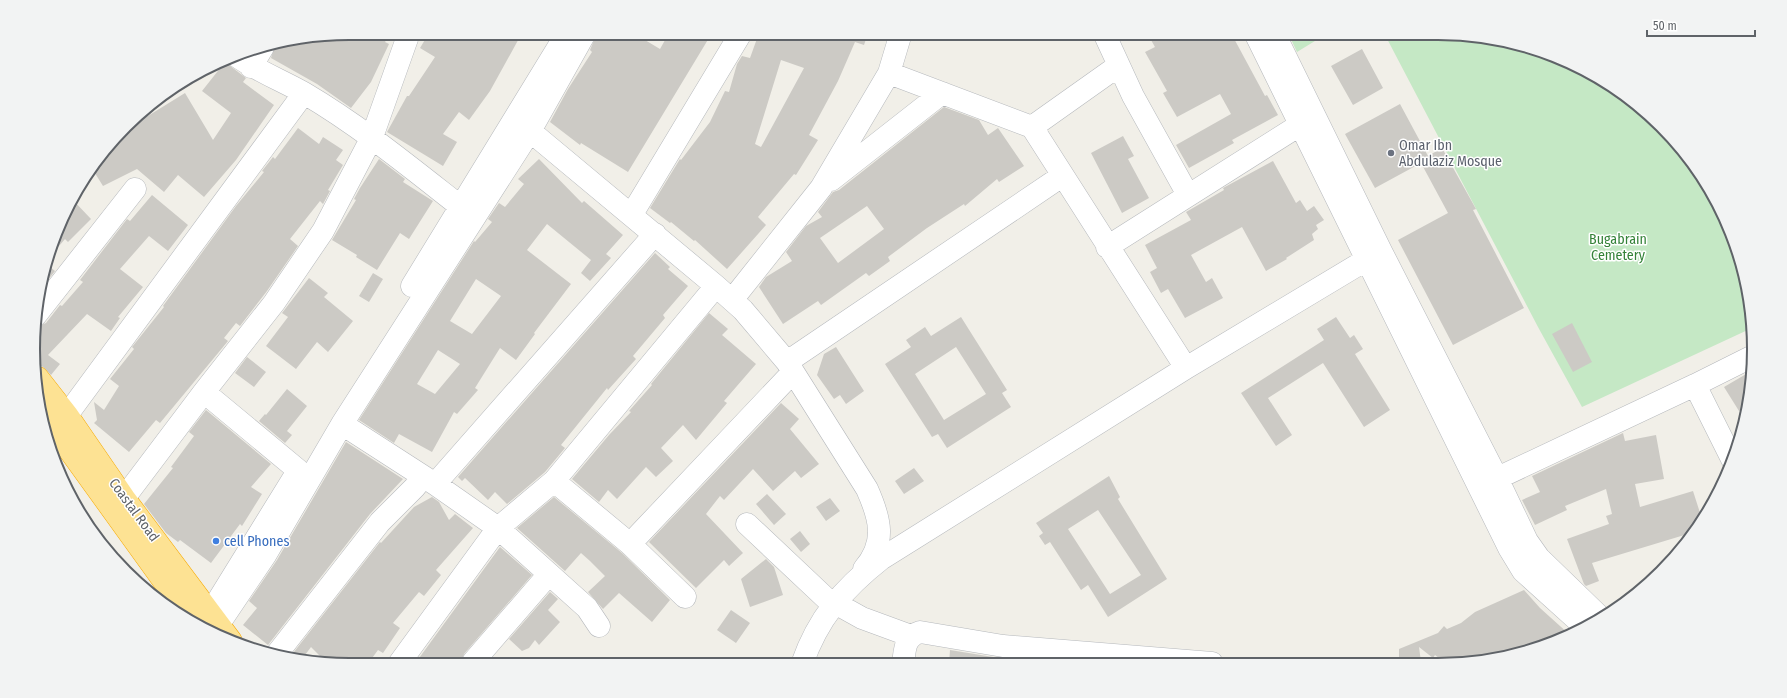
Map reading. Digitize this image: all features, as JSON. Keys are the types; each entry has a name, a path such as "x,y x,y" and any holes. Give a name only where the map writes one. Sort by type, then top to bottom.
{"highway":[{"name":"Coastal Road","path":"44,392 59,433 124,498 209,625"},
{"name":"Coastal Road","path":"49,420 209,625"}],"street":[{"path":"124,498 204,392 274,303 299,269 323,231 372,137 407,40"},
{"path":"212,626 266,554 342,424 522,125 564,40"},
{"path":"212,626 298,470 461,207 522,125 580,40"},
{"path":"632,214 737,40"},
{"path":"821,188 890,73 899,40"},
{"path":"1107,40 1118,66 1188,195"},
{"path":"1259,40 1308,120"},
{"path":"1277,40 1308,120 1488,482 1539,558 1597,614"},
{"path":"243,61 304,93 372,137 461,207"},
{"path":"1032,127 1118,66"},
{"path":"890,73 1032,127 1107,247 1186,368"},
{"path":"59,433 304,93"},
{"path":"403,658 498,528 554,481 821,188 942,94"},
{"path":"1107,247 1308,120"},
{"path":"522,125 632,214 743,310 790,367 867,489 876,509 880,527 878,545 870,562 838,606 813,658"},
{"path":"630,544 790,367 1062,176"},
{"path":"44,305 135,189"},
{"path":"280,650 380,522 415,487 429,480 655,234"},
{"path":"859,576 881,559 1186,368 1374,255"},
{"path":"1488,482 1746,359"},
{"path":"1695,385 1729,453"},
{"path":"204,392 298,470"},
{"path":"342,424 429,480 498,528 587,608 599,626"},
{"path":"554,481 630,544 685,597"},
{"path":"1488,482 1508,548 1523,570 1581,623"},
{"path":"747,524 838,606 862,618 911,636"},
{"path":"804,658 809,643 820,622 905,545"},
{"path":"476,658 549,574"},
{"path":"904,658 905,644 911,636 920,632 1002,655 1086,658"}],"green space":[{"path":"1291,40 1317,40 1297,52"},
{"name":"Bugabrain Cemetery","path":"1388,40 1458,41 1498,46 1537,56 1575,72 1610,92 1626,104 1642,117 1670,145 1695,177 1715,212 1731,250 1736,269 1741,289 1746,331 1582,407 1538,327"}],"building":[{"path":"349,40 386,40 385,42 389,44 371,82 351,108 317,84 271,58 274,50 309,43"},
{"path":"425,40 518,40 490,91 469,120 459,112 443,134 457,142 443,166 387,132 407,96 409,96 435,57 420,48"},
{"path":"594,40 645,40 660,49 665,40 708,40 628,172 581,143 580,145 550,122 568,89 592,52 590,50"},
{"path":"756,40 866,40 864,45 855,42 838,81 809,135 818,140 796,175 794,174 758,217 766,225 727,269 695,240 694,241 671,222 670,223 650,208 680,159 681,160 710,122 725,91 729,92 737,64 742,56 750,58","holes":["781,60 804,68 761,147 755,144"]},
{"path":"1151,40 1235,40 1265,96 1267,95 1278,115 1232,140 1234,143 1189,168 1176,145 1231,114 1220,94 1177,117 1163,93 1167,91 1145,52 1155,47"},
{"path":"1362,49 1383,88 1353,105 1331,66"},
{"path":"229,65 246,78 243,82 274,105 236,160 204,197 178,175 164,192 137,169 103,186 95,173 117,145 143,119 185,93 213,140 231,113 202,91 220,69"},
{"path":"1400,104 1428,156 1442,148 1476,209 1473,210 1524,308 1453,345 1398,240 1448,213 1421,163 1375,188 1345,134"},
{"path":"944,107 979,120 988,135 998,128 1024,166 999,182 997,179 965,206 964,204 927,228 888,257 890,261 869,276 866,273 821,305 818,301 783,324 759,287 766,277 792,261 786,252 806,226 822,217 818,212 833,192 839,190","holes":["867,206 884,229 838,263 820,238"]},
{"path":"298,128 319,144 323,137 343,150 336,160 343,165 328,190 330,191 323,204 320,201 290,239 298,246 267,291 240,326 236,323 224,338 228,341 160,423 156,420 129,452 94,423 97,420 94,402 104,410 119,386 110,379 134,349 132,347 164,307 163,306 236,206 264,172 262,171 273,157 275,159"},
{"path":"1123,136 1134,156 1128,159 1149,198 1122,213 1091,153"},
{"path":"379,159 405,179 403,182 433,201 409,239 400,233 377,270 356,257 357,255 332,240 356,200 354,199 360,188"},
{"path":"539,159 582,203 584,201 623,235 606,254 611,258 590,281 581,273 591,260 547,224 527,250 571,284 534,333 535,334 516,360 500,348 475,388 478,390 457,414 454,412 432,452 399,434 394,443 359,420 474,241 475,242 492,222 488,219 499,203 505,207 524,184 518,179","holes":["476,279 501,296 472,334 450,321","438,350 460,364 435,394 417,384"]},
{"path":"1273,161 1296,203 1300,200 1307,211 1314,206 1324,220 1316,225 1318,229 1312,234 1314,240 1286,258 1287,259 1266,271 1242,227 1191,255 1206,282 1212,278 1223,298 1185,318 1168,289 1161,293 1150,272 1157,268 1145,245 1191,220 1186,212 1224,190 1223,188"},
{"path":"152,195 188,225 168,251 149,236 120,269 143,287 118,317 120,318 111,331 87,314 48,355 60,364 51,375 41,366 41,325 46,323 60,305 62,306 83,282 80,280 127,219 130,221"},
{"path":"76,203 91,219 68,242 65,239 56,249"},
{"path":"655,253 670,267 668,269 688,286 663,315 665,318 633,356 636,359 608,390 607,388 561,445 565,448 545,472 507,504 495,492 488,500 465,478 462,481 458,477"},
{"path":"51,268 55,271 48,279"},
{"path":"373,273 383,279 369,302 359,296"},
{"path":"309,278 328,293 324,297 353,321 328,352 317,342 296,369 266,346 288,317 282,313"},
{"path":"709,313 728,329 722,335 756,364 724,401 727,403 696,440 683,425 661,448 673,461 656,477 646,467 617,499 608,490 599,502 572,479 609,435 631,412 629,411 652,385 651,384"},
{"path":"961,317 1007,390 1002,393 1011,407 947,448 938,434 932,437 885,364 911,347 906,340 925,327 931,336","holes":["956,347 986,394 944,420 915,374"]},
{"path":"1336,317 1350,338 1354,335 1363,349 1355,354 1390,410 1364,427 1323,363 1268,398 1292,435 1276,446 1241,393 1324,340 1317,329"},
{"path":"1572,323 1592,362 1573,372 1552,334"},
{"path":"836,347 864,391 846,404 840,395 834,399 817,375 824,354"},
{"path":"247,357 266,372 254,387 235,373"},
{"path":"1745,374 1741,410 1739,411 1724,387"},
{"path":"287,389 307,406 287,431 292,435 285,443 259,421 265,414 266,415"},
{"path":"781,403 799,419 790,429 819,464 801,478 795,471 773,491 753,469 724,500 720,496 706,514 743,553 729,566 724,560 696,588 649,542"},
{"path":"206,410 271,464 251,487 262,494 242,526 240,524 211,563 180,540 178,542 166,533 144,504 173,468 171,467 194,436 189,432"},
{"path":"1623,433 1625,441 1656,435 1664,479 1635,484 1640,507 1693,491 1700,513 1685,535 1592,563 1599,581 1586,586 1567,539 1609,524 1606,516 1612,514 1606,489 1565,506 1567,510 1535,525 1522,500 1540,492 1532,476"},
{"path":"346,442 403,479 370,514 268,645 243,625 257,608 249,601 277,560"},
{"path":"914,468 924,481 904,494 895,481"},
{"path":"1109,476 1120,497 1118,499 1167,579 1108,617 1088,585 1081,590 1050,542 1045,545 1039,536 1043,533 1036,523","holes":["1098,510 1141,575 1110,594 1068,529"]},
{"path":"767,494 786,514 774,525 756,504"},
{"path":"432,497 439,502 449,520 455,514 473,528 436,570 441,575 424,596 419,592 393,623 400,628 383,653 378,650 372,658 329,657 320,656 311,647 305,654 293,653 380,542 381,543 414,507"},
{"path":"554,497 622,553 670,600 652,622 619,593 603,609 588,592 605,576 590,561 581,553 565,571 517,528"},
{"path":"830,498 840,511 826,521 816,507"},
{"path":"800,531 810,544 801,552 790,539"},
{"path":"500,547 532,575 464,654 463,658 419,658"},
{"path":"766,559 774,567 783,595 750,607 741,579"},
{"path":"1524,590 1540,608 1565,630 1537,642 1498,652 1439,658 1435,655 1433,658 1419,647 1420,658 1399,658 1399,649 1438,633 1444,626 1447,629 1461,623 1475,612"},
{"path":"550,592 558,599 548,610 560,622 539,645 535,640 529,648 522,651 509,639"},
{"path":"731,610 750,623 736,643 717,630"},
{"path":"950,650 999,658 949,658"}],"place":[{"name":"Omar Ibn Abdulaziz Mosque","path":"1391,153"},
{"name":"cell Phones","path":"216,541"}]}
